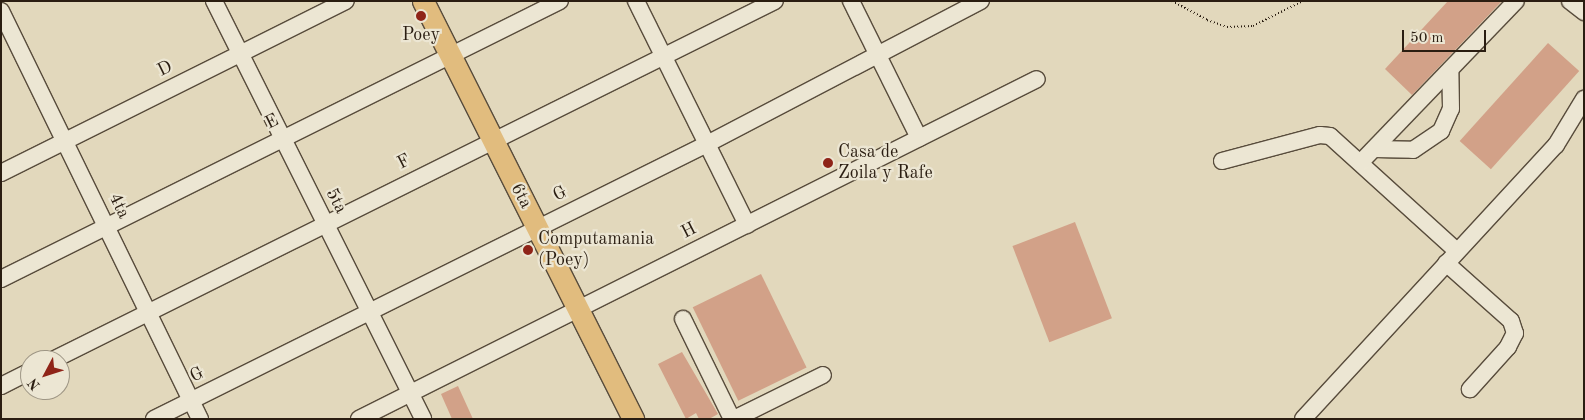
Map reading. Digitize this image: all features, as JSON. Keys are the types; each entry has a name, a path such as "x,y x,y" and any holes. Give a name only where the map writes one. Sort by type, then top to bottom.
{"main road":[{"name":"6ta","path":"423,1 633,419"}],"street":[{"name":"5ta","path":"214,1 423,419"},
{"name":"D","path":"1,173 346,1"},
{"name":"E","path":"1,279 560,1"},
{"path":"636,1 747,225"},
{"name":"F","path":"70,352 492,140 664,59 775,1"},
{"path":"851,1 919,138"},
{"name":"G","path":"154,419 706,144 981,1"},
{"path":"1361,162 1516,1"},
{"path":"1570,1 1584,12"},
{"name":"4ta","path":"1,12 200,419"},
{"path":"1374,149 1413,150 1441,131 1451,110 1450,70"},
{"name":"H","path":"360,419 1037,79"},
{"path":"1303,419 1556,145 1584,99"},
{"path":"1222,161 1325,135 1361,162 1511,321 1515,333 1508,347 1470,389"},
{"path":"683,319 740,418 823,375"},
{"path":"1,386 20,376"}],"path":[{"path":"1172,1 1206,20 1227,27 1253,26 1303,1"}],"building":[{"path":"1448,1 1502,1 1412,95 1385,69"},
{"path":"1548,43 1579,71 1491,169 1460,141"},
{"path":"1075,222 1112,318 1049,342 1012,246"},
{"path":"761,274 807,367 738,401 693,307"},
{"path":"682,352 718,414 709,419 699,419 696,413 686,419 658,364"},
{"path":"458,386 473,419 452,419 441,394"}],"place":[{"name":"Poey","path":"421,16"},
{"name":"Casa de Zoila y Rafe","path":"828,163"},
{"name":"Computamania (Poey)","path":"528,250"}]}
